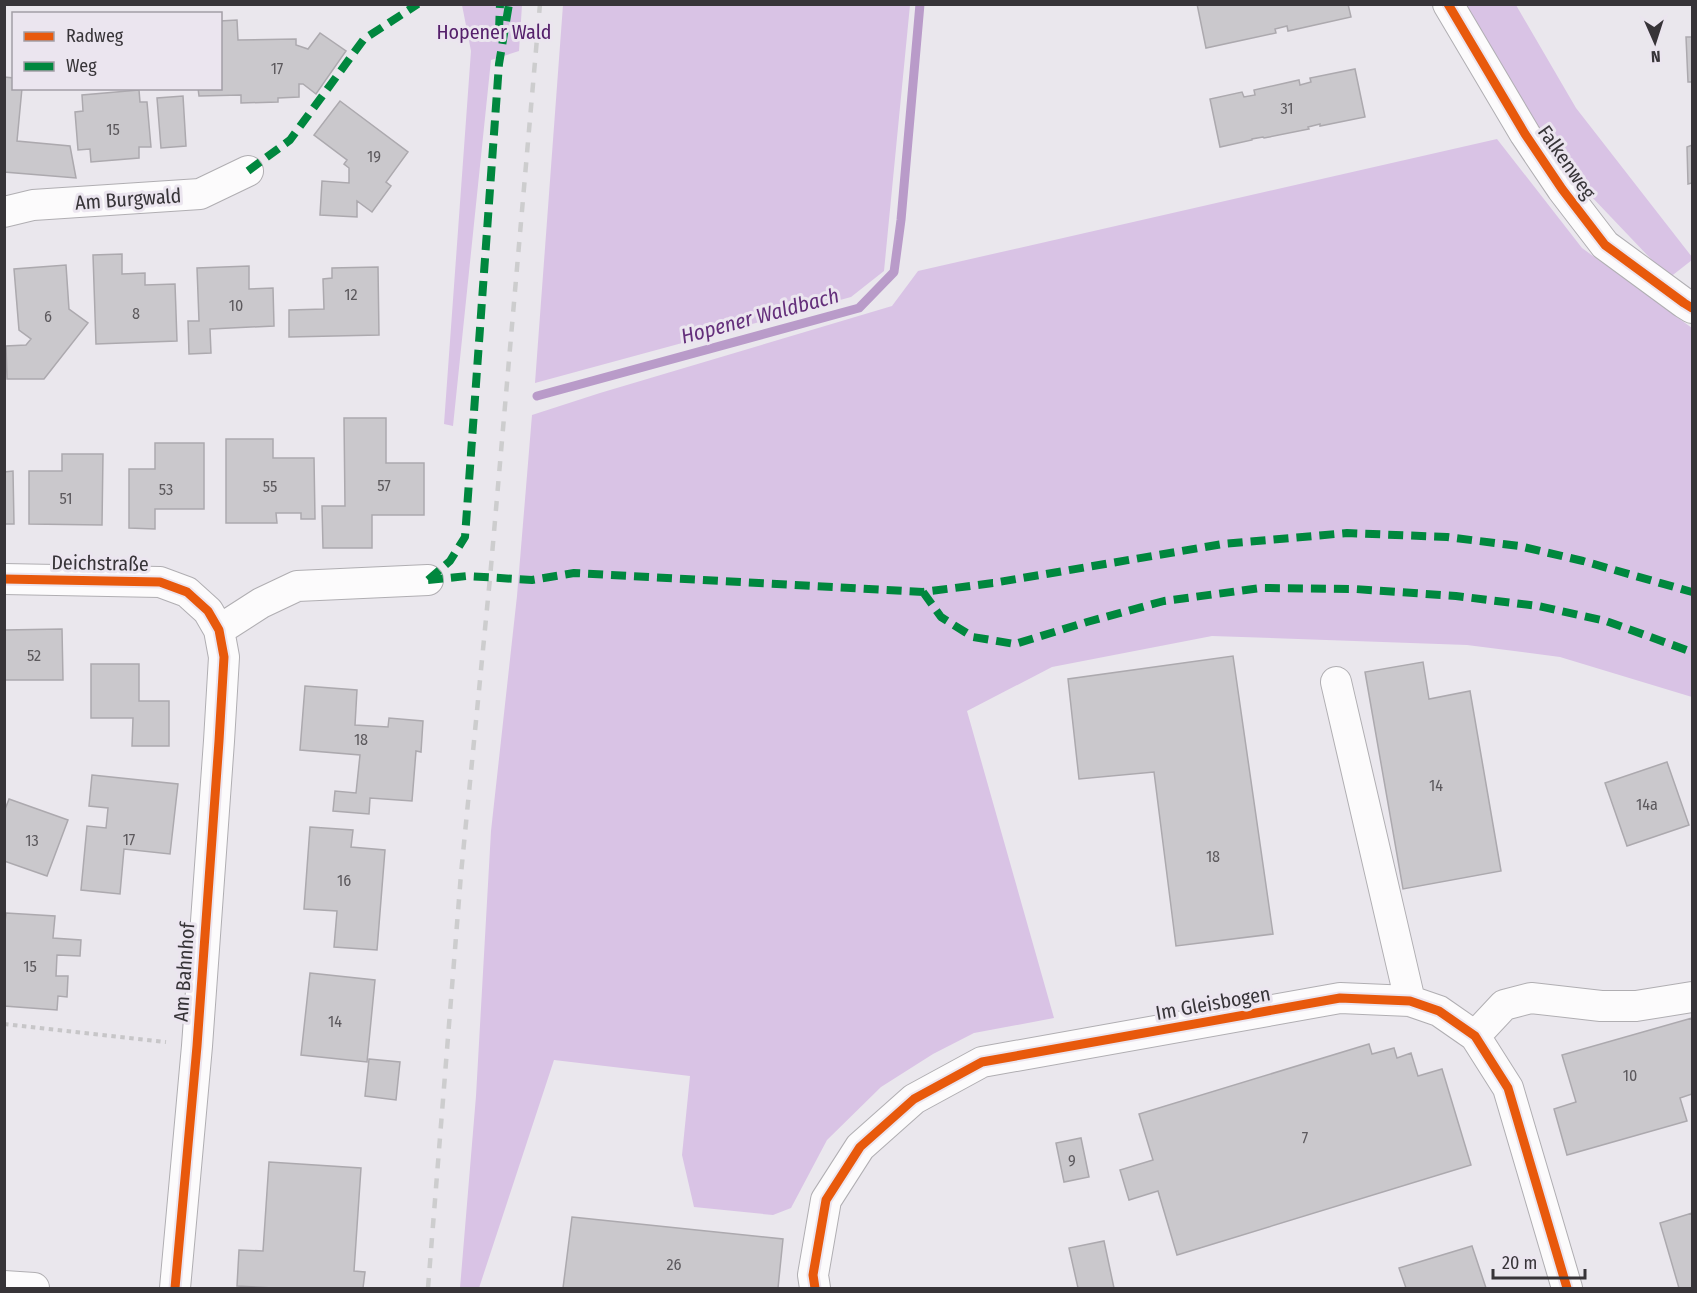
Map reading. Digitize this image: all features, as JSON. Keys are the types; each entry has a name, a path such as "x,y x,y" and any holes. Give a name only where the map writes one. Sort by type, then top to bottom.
{"street":[{"name":"Falkenweg","path":"1448,4 1525,134 1562,189 1605,245 1692,308"},
{"name":"Am Burgwald","path":"4,212 33,205 200,195 248,171"},
{"name":"Deichstraße","path":"4,579 160,582 187,592 208,611 222,644"},
{"path":"222,644 261,603 297,586 428,580"},
{"name":"Am Bahnhof","path":"175,1288 197,1046 222,644"},
{"path":"1336,682 1410,1001"},
{"path":"1475,1036 1503,1005 1531,998 1601,1006 1636,1006 1692,997"},
{"name":"Im Gleisbogen","path":"815,1288 813,1275 826,1200 860,1147 914,1099 982,1062 1340,998 1410,1001 1439,1011 1475,1036 1508,1088 1567,1288"},
{"path":"4,1286 34,1288"}],"path":[{"path":"4,1024 197,1046"}],"green space":[{"name":"Hopener Wald","path":"462,5 522,5 519,51 491,60 453,426 444,424 471,51"},
{"path":"563,5 910,5 884,271 851,297 535,383"},
{"path":"1465,5 1516,5 1576,108 1692,257 1692,260 1669,278 1570,174 1536,123"},
{"path":"1497,139 1582,248 1692,328 1692,697 1560,657 1467,645 1212,636 1052,667 967,711 1054,1018 974,1033 933,1054 881,1087 827,1140 791,1208 773,1215 694,1207 682,1155 690,1076 554,1060 479,1288 460,1288 476,1096 491,831 517,596 532,415 892,306 918,271"}],"building":[{"path":"1197,4 1348,4 1351,17 1288,31 1287,26 1275,29 1276,33 1206,48"},
{"path":"237,20 238,40 296,39 296,45 308,49 320,33 346,51 316,94 303,84 299,84 299,97 278,98 278,102 241,103 241,95 199,96 198,90 222,90 222,21"},
{"path":"1686,37 1692,37 1692,82 1688,82"},
{"path":"1355,69 1365,117 1320,126 1320,124 1308,127 1309,129 1220,147 1210,99 1242,92 1244,97 1255,95 1254,90 1299,80 1300,85 1311,82 1310,78"},
{"path":"4,77 12,78 12,90 22,90 17,141 70,146 76,178 4,172"},
{"path":"139,90 140,102 147,102 151,147 139,147 139,158 91,162 90,149 78,150 75,112 83,111 82,95"},
{"path":"183,96 186,146 161,148 157,98"},
{"path":"340,101 408,152 386,182 391,186 372,212 357,201 357,217 320,215 322,181 349,183 349,168 344,164 347,160 314,135"},
{"path":"1692,145 1692,183 1688,184 1687,147"},
{"path":"122,254 122,274 145,273 145,285 175,284 177,341 96,344 93,255"},
{"path":"66,265 69,309 88,323 44,379 7,379 6,346 26,345 31,339 19,330 14,269"},
{"path":"249,266 249,289 273,288 274,326 210,329 211,353 189,354 188,321 199,321 197,268"},
{"path":"378,267 379,335 289,337 289,310 324,309 323,279 332,278 332,268"},
{"path":"344,418 386,418 386,463 424,463 424,515 372,515 372,548 323,548 322,506 345,506"},
{"path":"226,439 273,439 273,458 314,458 315,519 301,519 301,513 276,513 277,523 226,523"},
{"path":"155,443 204,443 204,509 155,509 155,529 129,528 129,469 155,469"},
{"path":"62,454 103,454 102,525 29,524 29,471 62,471"},
{"path":"13,471 14,524 4,524 4,472"},
{"path":"62,629 63,680 4,680 4,630"},
{"path":"1233,656 1273,934 1176,946 1154,772 1079,779 1068,679"},
{"path":"1423,662 1429,699 1470,691 1501,871 1403,889 1365,672"},
{"path":"91,664 139,664 139,701 169,701 169,746 132,746 133,718 91,718"},
{"path":"305,686 357,690 355,725 388,727 389,718 423,721 421,752 416,751 412,801 370,798 369,814 333,811 335,791 356,793 360,755 300,750"},
{"path":"1667,762 1689,825 1627,846 1605,783"},
{"path":"92,775 178,784 170,854 124,849 120,894 81,890 87,826 106,828 108,808 89,806"},
{"path":"9,799 68,820 47,876 4,861 4,812"},
{"path":"310,827 353,830 351,847 385,850 377,950 334,947 337,911 304,909"},
{"path":"6,913 55,916 53,938 81,940 80,956 57,955 56,976 68,976 67,997 58,996 57,1010 4,1006"},
{"path":"310,973 375,980 367,1062 301,1055"},
{"path":"1692,1018 1692,1094 1680,1098 1687,1121 1567,1155 1554,1109 1576,1102 1562,1055"},
{"path":"1369,1044 1372,1054 1394,1048 1397,1058 1411,1053 1418,1076 1442,1069 1471,1165 1177,1255 1158,1191 1129,1200 1120,1170 1153,1160 1139,1114"},
{"path":"369,1059 400,1062 396,1100 365,1096"},
{"path":"1081,1138 1089,1177 1064,1182 1056,1143"},
{"path":"269,1162 361,1168 354,1271 365,1272 363,1288 237,1286 239,1250 263,1251"},
{"path":"1692,1213 1692,1288 1679,1288 1660,1223"},
{"path":"572,1217 783,1239 778,1288 563,1288"},
{"path":"1104,1241 1114,1288 1078,1288 1069,1248"},
{"path":"1472,1246 1486,1288 1406,1288 1399,1268"}],"waterway":[{"name":"Hopener Waldbach","path":"537,396 859,308 894,272 901,220 920,4"}],"railway":[{"path":"428,1288 461,874 490,578 540,4"}],"marked path":[{"path":"248,171 290,140 364,39 418,4"},
{"path":"499,31 500,4"},
{"path":"428,580 450,561 465,537 499,64 509,4"},
{"path":"428,580 467,576 532,580 574,573 923,592 993,583 1223,544 1347,533 1447,537 1519,546 1583,561 1692,592"},
{"path":"923,592 941,617 973,637 1015,644 1164,601 1261,588 1355,589 1456,596 1538,606 1606,621 1692,652"}],"cycle path":[{"path":"1448,4 1525,134 1562,189 1605,245 1692,308"},
{"path":"4,579 160,582 187,592 208,611 219,630 224,657 219,741 197,1046 175,1288"},
{"path":"815,1288 813,1275 826,1200 860,1147 914,1099 982,1062 1340,998 1410,1001 1439,1011 1475,1036 1508,1088 1567,1288"}]}
